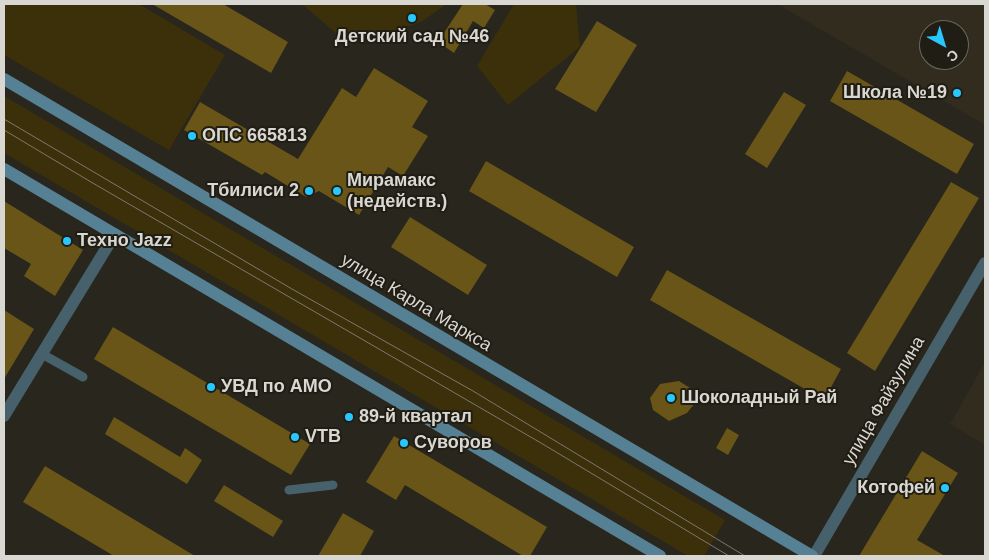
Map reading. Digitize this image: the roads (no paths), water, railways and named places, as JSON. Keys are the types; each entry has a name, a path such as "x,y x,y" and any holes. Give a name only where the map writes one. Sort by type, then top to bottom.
{"main road":[{"name":"улица Карла Маркса","path":"4,79 813,556"},
{"path":"4,169 660,556"}],"street":[{"path":"4,416 115,234"},
{"name":"улица Файзулина","path":"813,556 985,263"}],"lane":[{"path":"42,354 83,378"},
{"path":"289,490 333,485"}],"tram line":[{"path":"4,119 292,289 473,391 745,556"},
{"path":"4,130 541,443 729,556"}],"place":[{"name":"Детский сад №46","path":"412,18"},
{"name":"Школа №19","path":"957,93"},
{"name":"ОПС 665813","path":"192,136"},
{"name":"Тбилиси 2","path":"309,191"},
{"name":"Мирамакс (недейств.)","path":"337,191"},
{"name":"Техно Jazz","path":"67,241"},
{"name":"УВД по АМО","path":"211,387"},
{"name":"Шоколадный Рай","path":"671,398"},
{"name":"89-й квартал","path":"349,417"},
{"name":"VTB","path":"295,437"},
{"name":"Суворов","path":"404,443"},
{"name":"Котофей","path":"945,488"}]}
